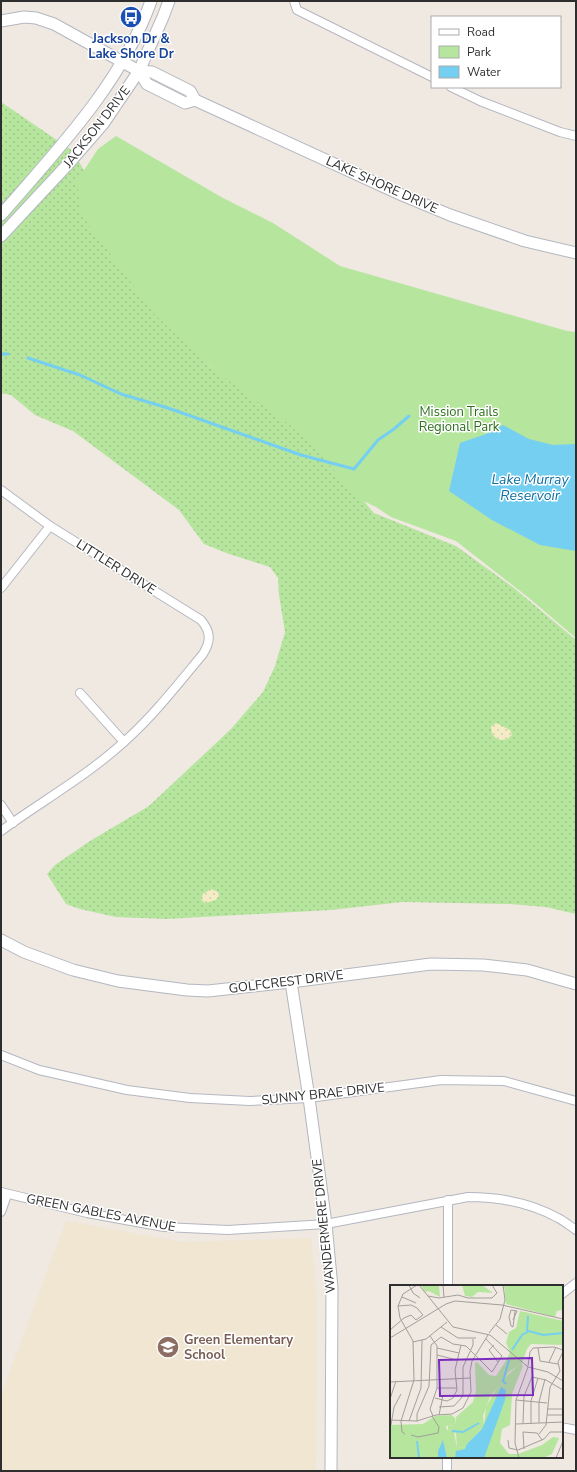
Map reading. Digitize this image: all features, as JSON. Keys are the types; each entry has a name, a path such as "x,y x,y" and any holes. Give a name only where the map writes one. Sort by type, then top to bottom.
{"street":[{"name":"JACKSON DRIVE","path":"1,215 85,117 133,44 151,1"},
{"name":"JACKSON DRIVE","path":"1,236 70,162 102,124 139,71 169,1"},
{"path":"294,1 298,10 431,76"},
{"name":"LAKE SHORE DRIVE","path":"1,21 24,17 36,18 54,24 139,71 152,72 190,91 195,100 394,192 450,215 525,241 576,253"},
{"path":"453,88 480,101 560,132 576,136"},
{"name":"LITTLER DRIVE","path":"1,490 50,526 201,620 207,628 209,637 208,647 203,654 143,724 124,742"},
{"path":"1,588 50,526"},
{"path":"1,831 93,767 124,742 80,693"},
{"path":"1,806 12,823"},
{"name":"GOLFCREST DRIVE","path":"1,940 24,952 66,967 118,981 187,990 208,991 431,964 483,965 527,970 576,984"},
{"name":"WANDERMERE DRIVE","path":"291,982 309,1098 326,1224 332,1288 332,1471"},
{"name":"SUNNY BRAE DRIVE","path":"1,1055 40,1070 127,1090 197,1099 250,1100 309,1098 441,1080 457,1080 504,1081 576,1101"},
{"path":"1,1212 4,1194"},
{"name":"GREEN GABLES AVENUE","path":"4,1194 88,1213 164,1227 228,1230 326,1224 448,1200 468,1197 491,1197 538,1209 559,1218 576,1230"},
{"path":"448,1200 448,1285"},
{"path":"563,1293 576,1283"},
{"path":"566,1428 576,1430"},
{"path":"447,1471 448,1458"}],"shaded area":[{"name":"Green Elementary School","path":"66,1221 184,1242 311,1238 317,1299 316,1471 1,1471 1,1395"}],"green space":[{"path":"1,102 73,151 102,202 207,364 309,437 374,513 456,546 514,588 576,640 576,914 546,907 509,904 402,902 331,910 166,919 116,917 80,909 66,904 47,874 55,865 90,841 149,806 231,729 263,692 275,666 285,632 278,578 270,567 229,554 204,544 179,510 73,431 35,415 11,395 1,393"},
{"name":"Mission Trails Regional Park","path":"116,136 223,198 273,223 340,266 567,331 576,332 576,638 529,598 456,541 391,517 376,507 353,496 320,452 286,422 206,363 154,314 80,213 77,181 98,149"}],"sand":[{"path":"496,723 510,730 512,735 509,738 502,740 496,738 493,735 491,727"},
{"path":"211,889 218,892 219,896 216,900 205,903 201,899 203,894"}],"water":[{"name":"Lake Murray Reservoir","path":"503,425 529,439 553,445 576,444 576,551 540,545 492,520 449,491 460,443 486,434"}],"waterway":[{"path":"1,354 8,354"},
{"path":"28,358 80,375 121,394 168,408 301,455 354,469 378,440 409,416"}],"place":[{"name":"Jackson Dr & Lake Shore Dr","path":"131,17"},
{"name":"Green Elementary School","path":"168,1347"}]}
